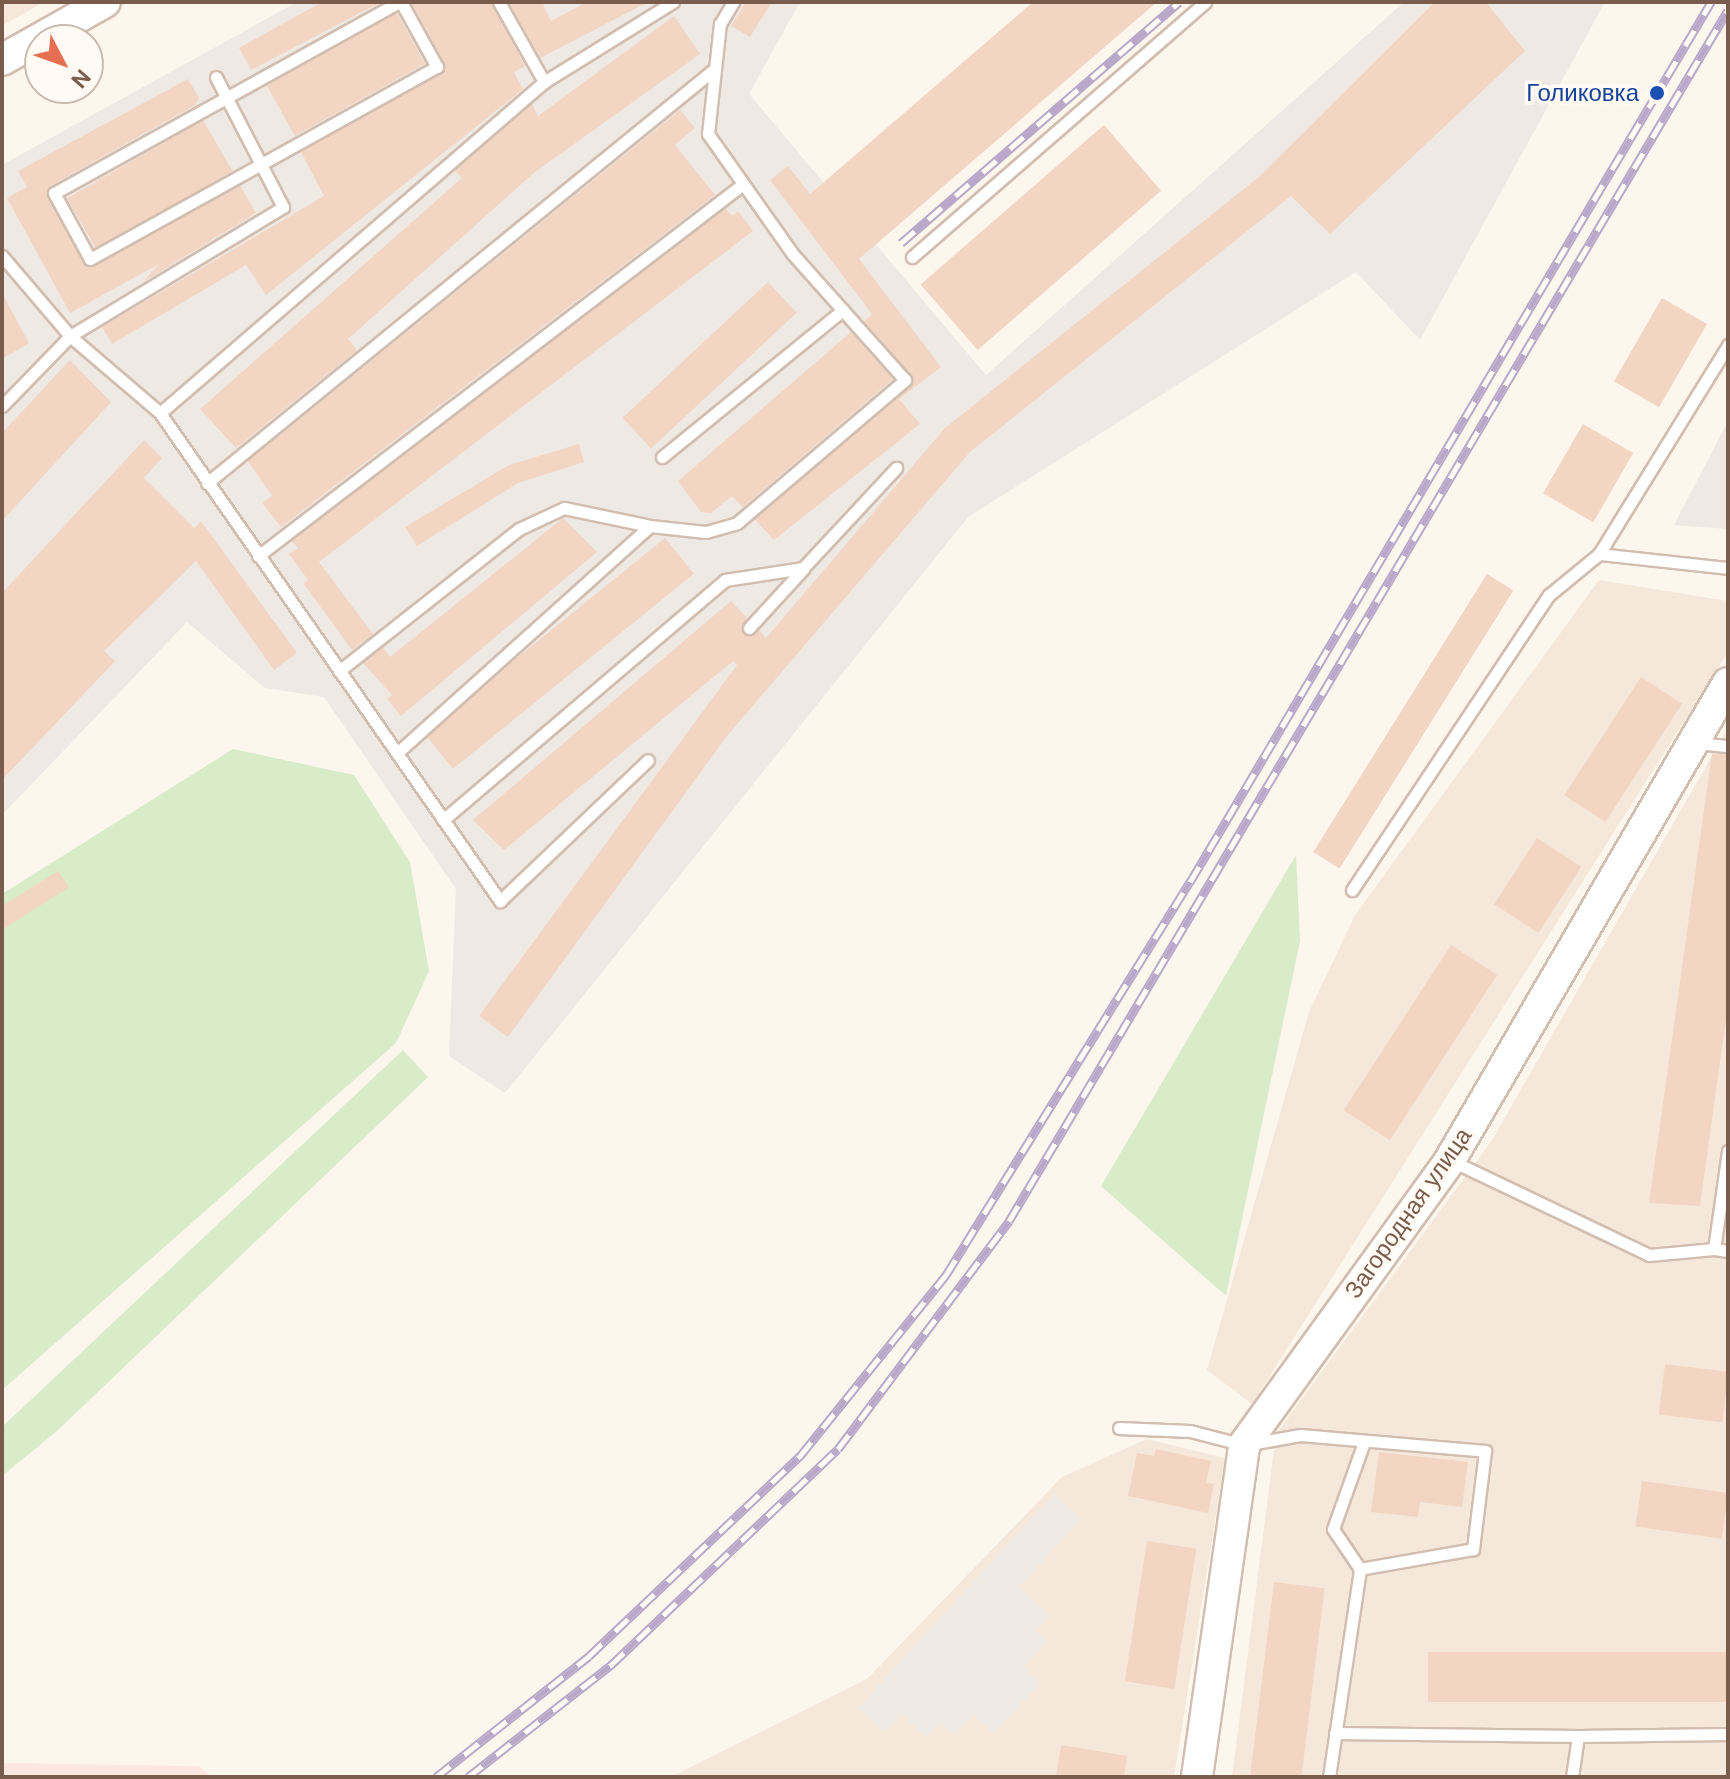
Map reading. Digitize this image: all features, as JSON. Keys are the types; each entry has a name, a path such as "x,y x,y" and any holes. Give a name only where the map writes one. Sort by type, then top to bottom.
{"street":[{"path":"5,51 105,2"},
{"name":"Загородная улица","path":"1197,1777 1244,1445 1450,1160 1689,742 1728,683"}],"lane":[{"path":"400,2 437,67 90,259 54,193 225,94 400,2"},
{"path":"499,2 544,82"},
{"path":"160,413 544,82 673,2"},
{"path":"339,671 519,529 564,508 650,526 706,532 737,523 905,380 792,253 708,134 712,71 720,24 733,2"},
{"path":"912,257 1205,2"},
{"path":"207,483 712,71"},
{"path":"2,406 70,336 283,207 216,77"},
{"path":"258,556 743,184"},
{"path":"2,256 70,336 160,413 500,901 648,760"},
{"path":"662,457 843,310"},
{"path":"1352,890 1549,595 1599,554 1728,345"},
{"path":"749,628 896,468"},
{"path":"397,753 650,526"},
{"path":"1599,554 1728,568"},
{"path":"443,820 725,580 803,568"},
{"path":"1689,742 1728,746"},
{"path":"1714,1249 1728,1151"},
{"path":"1450,1160 1649,1255 1714,1249 1728,1251"},
{"path":"1119,1428 1190,1431 1244,1445 1300,1435 1485,1451 1473,1549 1360,1569"},
{"path":"1329,1777 1360,1569 1333,1529 1364,1442"},
{"path":"1335,1733 1728,1734"},
{"path":"1572,1777 1578,1736"}],"shaded area":[{"path":"2,2 44,2 2,26"},
{"path":"297,2 800,2 749,94 986,375 1404,2 1605,2 1420,340 1356,272 968,517 505,1093 449,1056 456,889 324,697 265,688 187,622 2,815 2,165"},
{"path":"1728,421 1728,529 1674,525"},
{"path":"1599,580 1728,601 1728,652 1252,1404 1207,1370 1309,1012 1355,915"},
{"path":"1728,728 1728,1777 1232,1777 1276,1434 1492,1140"},
{"path":"1147,1439 1225,1458 1174,1777 671,1777 867,1679 1062,1477"},
{"path":"1054,1494 1081,1519 1019,1587 1050,1616 1036,1631 1047,1642 1023,1667 1040,1683 994,1733 973,1715 955,1735 940,1722 926,1737 901,1714 885,1732 858,1708"},
{"path":"2,1763 199,1766 211,1777 2,1777"}],"green space":[{"path":"233,749 354,775 410,862 429,971 396,1043 2,1390 2,894"},
{"path":"1296,855 1300,941 1226,1296 1101,1186"},
{"path":"403,1050 428,1077 57,1431 2,1476 2,1427"}],"building":[{"path":"322,2 381,2 251,70 239,48"},
{"path":"411,2 491,2 525,66 514,72 523,89 266,295 246,265 112,344 102,327 324,196 301,152 444,72 444,63"},
{"path":"509,2 542,2 551,21 587,2 648,2 540,58"},
{"path":"746,2 772,2 750,37 731,26"},
{"path":"1033,2 1157,2 859,259 941,367 899,399 920,424 774,540 754,519 913,379 864,321 872,314 770,180 788,166 810,194"},
{"path":"1435,2 1486,2 1525,51 1330,234 1291,196 970,452 727,736 508,1037 479,1016 737,665 733,661 504,850 473,820 731,601 747,618 743,634 751,636 759,630 766,638 945,428 1260,176"},
{"path":"397,13 425,64 295,136 267,85"},
{"path":"674,16 700,54 535,172 348,339 357,350 236,448 200,409 462,178 455,170 532,104 538,116"},
{"path":"188,79 199,98 195,105 50,186 47,197 89,267 240,185 256,213 143,282 159,264 70,313 7,198 27,187 18,171"},
{"path":"680,110 695,128 675,145 715,195 281,527 262,503 272,496 248,461"},
{"path":"203,120 232,171 97,250 67,198"},
{"path":"1104,125 1161,191 978,350 921,284"},
{"path":"725,208 732,216 738,211 753,231 319,562 373,634 352,650 304,584 308,580 289,554 298,548 292,541"},
{"path":"768,282 797,313 651,448 622,418"},
{"path":"2,293 29,343 2,359"},
{"path":"1662,298 1707,324 1659,407 1614,381"},
{"path":"851,332 893,379 743,507 732,496 711,513 701,512 678,481"},
{"path":"70,360 111,402 2,521 2,433"},
{"path":"1583,424 1633,453 1593,522 1543,493"},
{"path":"144,440 162,458 144,478 194,528 201,521 297,653 274,670 196,561 104,651 115,661 2,780 2,593"},
{"path":"579,444 584,462 518,483 417,546 405,527 509,465"},
{"path":"563,518 597,552 401,716 387,699 392,695 363,663 383,647 390,657"},
{"path":"665,538 694,574 453,769 424,733"},
{"path":"1487,574 1513,590 1339,869 1313,852"},
{"path":"1641,677 1682,704 1605,822 1564,795"},
{"path":"1712,753 1728,754 1728,1005 1700,1206 1649,1203"},
{"path":"1537,838 1581,867 1538,933 1494,904"},
{"path":"58,871 69,887 2,930 2,906"},
{"path":"1451,945 1497,975 1390,1140 1344,1110"},
{"path":"1665,1364 1728,1372 1722,1422 1659,1415"},
{"path":"1156,1449 1211,1461 1206,1483 1214,1484 1208,1513 1128,1496 1137,1453 1154,1456"},
{"path":"1379,1452 1468,1462 1462,1507 1420,1502 1418,1517 1371,1512"},
{"path":"1642,1481 1728,1493 1722,1539 1636,1527"},
{"path":"1147,1541 1196,1549 1174,1689 1125,1681"},
{"path":"1274,1582 1325,1588 1301,1777 1250,1777"},
{"path":"1428,1652 1728,1652 1728,1702 1428,1702"},
{"path":"1061,1745 1127,1756 1124,1777 1056,1777"}],"railway":[{"path":"901,243 1179,2"},
{"path":"436,1777 589,1656 800,1456 946,1275 1190,882 1711,2"},
{"path":"468,1777 611,1665 838,1449 1009,1221 1728,10"}],"place":[{"name":"Голиковка","path":"1657,93"}]}
